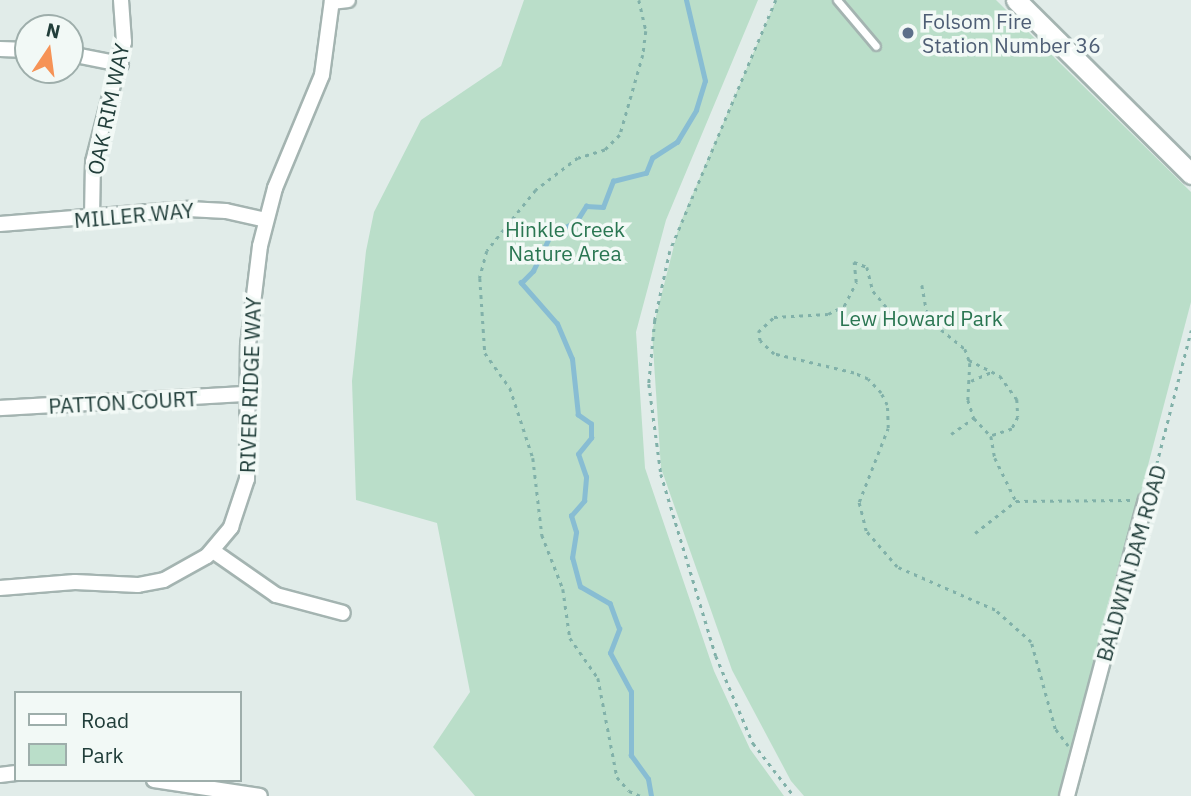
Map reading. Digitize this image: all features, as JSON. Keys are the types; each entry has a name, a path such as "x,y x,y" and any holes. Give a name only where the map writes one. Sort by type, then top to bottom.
{"main road":[{"path":"1016,0 1183,162 1191,174"}],"street":[{"name":"OAK RIM WAY","path":"92,218 93,162 121,64 121,0"},
{"path":"332,1 348,0"},
{"name":"RIVER RIDGE WAY","path":"0,588 62,582 151,583 187,570 213,551 237,516 246,492 246,394 252,295 266,220 289,151 322,75 332,1"},
{"path":"84,57 121,64"},
{"name":"MILLER WAY","path":"0,224 207,209 266,220"},
{"name":"PATTON COURT","path":"0,408 246,394"},
{"name":"BALDWIN DAM ROAD","path":"1067,796 1146,500"},
{"path":"213,551 276,594 343,613"},
{"path":"167,782 260,796"}],"lane":[{"path":"837,0 876,46"}],"path":[{"path":"639,0 646,31 643,55 620,135 605,150 578,158 536,190 487,250 481,278 485,353 510,388 533,458 542,535 563,589 570,638 598,678 606,702 611,756 617,777 629,791 641,796"},
{"path":"776,0 670,251 653,332 649,396 661,474 729,690 753,743 794,796"},
{"path":"1016,501 995,458 991,436 974,418 968,400 969,360 955,337 928,319 893,316 873,291 867,267 854,262 856,282 844,306 807,317 774,317 758,332 760,341 785,359 854,373 868,379 881,393 887,405 888,428 859,502 866,531 897,567 995,610 1031,642 1055,729 1078,757"},
{"path":"922,285 928,319"},
{"name":"BALDWIN DAM ROAD","path":"1146,500 1157,474 1191,330"},
{"path":"969,360 993,372 1014,392 1019,408 1012,429 991,436"},
{"path":"970,383 993,372"},
{"path":"951,434 974,418"},
{"path":"975,533 1016,501 1146,500"}],"green space":[{"name":"Hinkle Creek Nature Area","path":"524,0 758,0 666,220 636,332 645,468 714,671 750,749 784,796 475,796 433,747 470,692 437,523 356,500 352,381 366,251 374,212 421,120 501,66"},
{"name":"Lew Howard Park","path":"776,0 996,0 1191,192 1191,302 1061,796 804,796 791,781 732,670 661,468 652,332 679,226"}],"waterway":[{"path":"651,796 648,779 631,756 631,692 610,653 619,629 610,604 580,587 572,558 576,532 571,516 584,501 586,477 578,454 591,438 591,424 578,415 572,359 557,324 521,283 533,271 551,234 576,222 586,206 603,207 613,181 646,173 652,158 677,142 696,110 705,81 686,0"}],"place":[{"name":"Folsom Fire Station Number 36","path":"908,33"}]}
